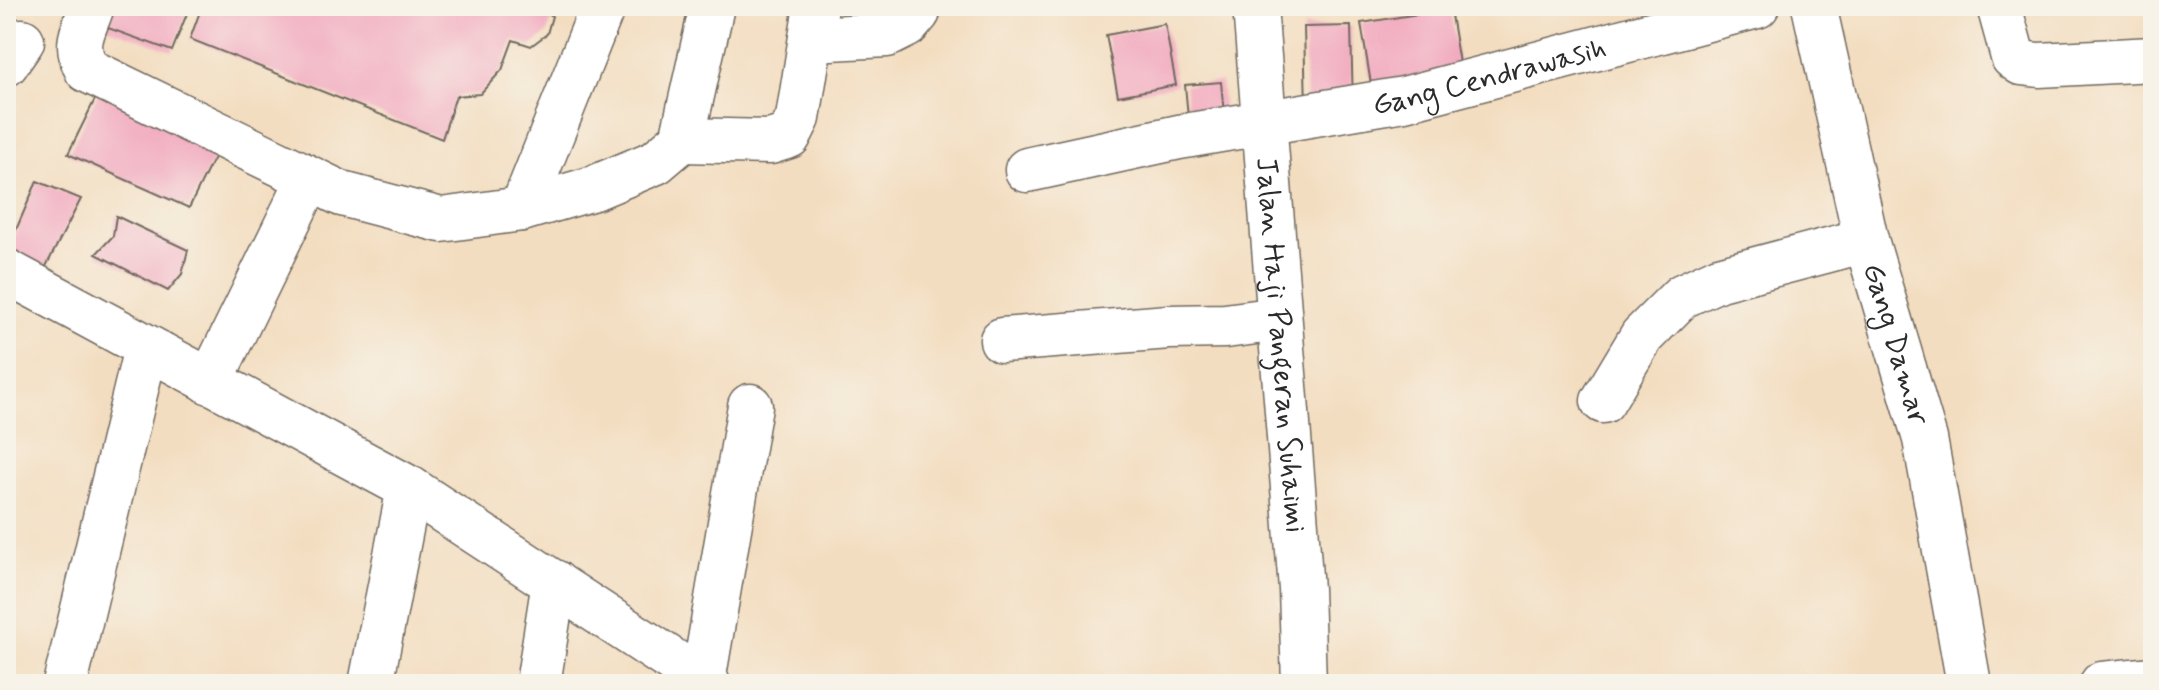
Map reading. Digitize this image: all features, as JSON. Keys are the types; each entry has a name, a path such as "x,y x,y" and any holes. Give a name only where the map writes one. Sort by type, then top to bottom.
{"street":[{"path":"92,6 79,46 87,70 342,194 441,220 522,209 594,188 656,162 682,140 712,6"},
{"path":"522,209 603,6"},
{"path":"682,140 770,142 789,136 798,118 814,22 887,35 907,25 919,6"},
{"name":"Jalan Haji Pangeran Suhaimi","path":"1255,6 1301,589 1304,684"},
{"name":"Gang Cendrawasih","path":"1027,170 1179,137 1404,99 1757,6"},
{"name":"Gang Damar","path":"1814,6 1866,240 1925,439 1969,684"},
{"path":"1999,6 2013,57 2021,63 2039,65 2153,59"},
{"path":"210,382 309,179"},
{"path":"1603,401 1642,336 1682,296 1719,279 1866,240"},
{"path":"6,271 409,488 705,683 750,406"},
{"path":"1002,340 1169,327 1225,326 1279,319"},
{"path":"65,684 146,348"},
{"path":"371,684 409,488"},
{"path":"538,684 554,582"},
{"path":"2102,684 2153,679"}],"building":[{"path":"100,6 190,6 172,51 94,23"},
{"path":"202,6 532,6 552,16 547,34 531,46 513,40 502,70 480,94 456,96 442,139 190,39"},
{"path":"1450,9 1460,69 1371,84 1361,23"},
{"path":"1165,24 1176,85 1118,96 1106,35"},
{"path":"1351,26 1353,107 1306,108 1304,27"},
{"path":"1221,82 1225,125 1189,128 1185,85"},
{"path":"101,87 221,143 189,208 68,154"},
{"path":"37,181 81,199 42,274 6,253"},
{"path":"116,216 188,250 182,274 168,291 96,254 113,236"}]}
